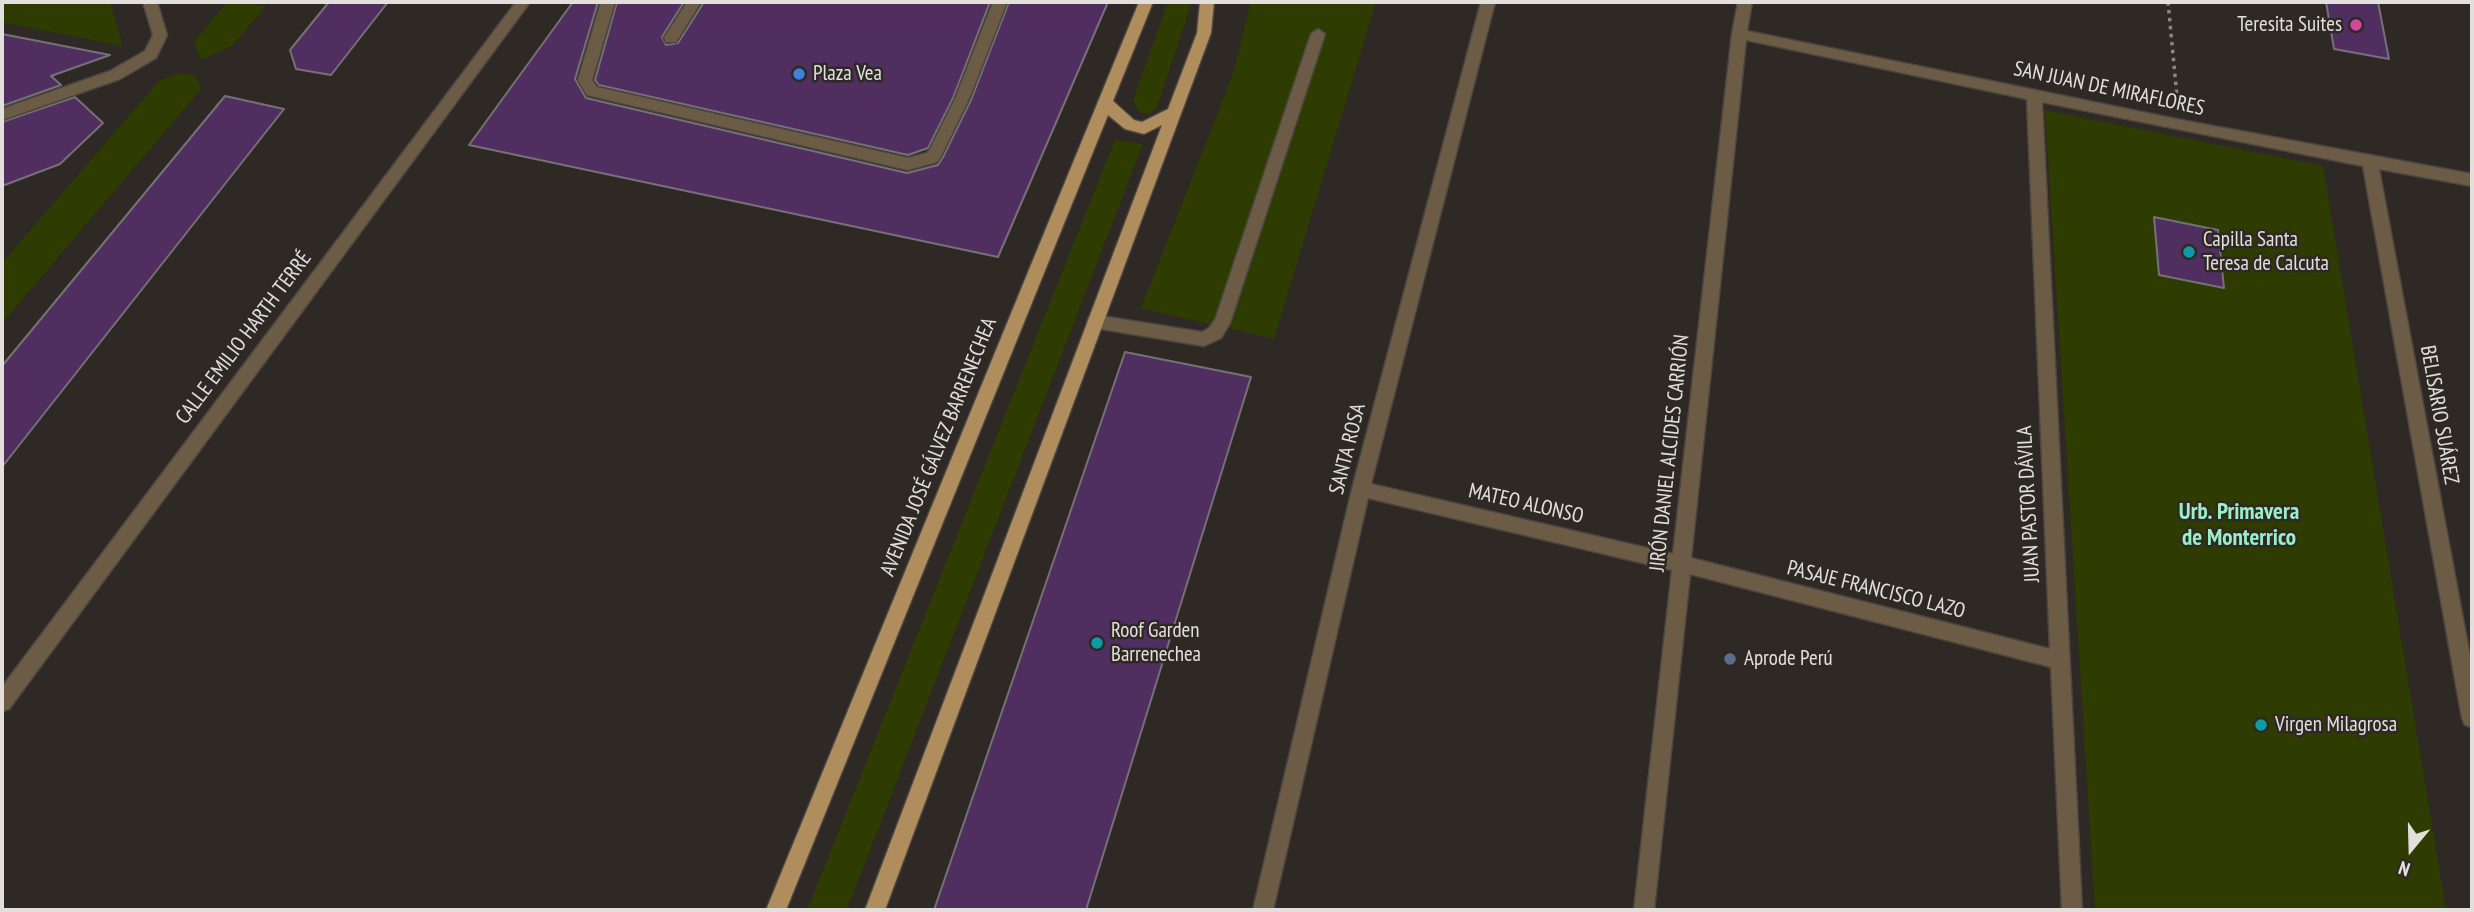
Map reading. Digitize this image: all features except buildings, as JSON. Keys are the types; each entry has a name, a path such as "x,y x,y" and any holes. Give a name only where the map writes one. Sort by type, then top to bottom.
{"main road":[{"name":"AVENIDA JOSÉ GÁLVEZ BARRENECHEA","path":"776,910 1146,2"},
{"path":"875,910 1204,33 1208,2"},
{"path":"1107,103 1118,117 1130,125 1144,128 1172,114"}],"street":[{"path":"2,115 115,75 151,54 160,35 150,2"},
{"name":"CALLE EMILIO HARTH TERRÉ","path":"2,702 523,2"},
{"path":"608,2 585,80 592,91 908,164 932,158 936,152 962,99 1000,2"},
{"path":"671,38 695,2"},
{"name":"SANTA ROSA","path":"1263,910 1361,489 1488,2"},
{"name":"JIRÓN DANIEL ALCIDES CARRIÓN","path":"1644,910 1739,34 1745,2"},
{"path":"1095,322 1204,339 1222,323 1318,34"},
{"name":"SAN JUAN DE MIRAFLORES","path":"1739,34 2034,95 2472,180"},
{"name":"JUAN PASTOR DÁVILA","path":"2034,95 2072,910"},
{"name":"BELISARIO SUÁREZ","path":"2370,161 2472,718"},
{"name":"MATEO ALONSO","path":"1361,489 1681,564"},
{"name":"PASAJE FRANCISCO LAZO","path":"1681,564 2059,660"}],"path":[{"path":"2168,2 2178,103"}],"green space":[{"path":"2,2 110,2 123,46 2,22"},
{"path":"228,2 266,6 233,45 201,60 194,41"},
{"path":"1168,2 1192,2 1157,107 1149,114 1139,112 1133,100"},
{"path":"1251,2 1376,2 1274,339 1141,308 1233,74"},
{"path":"181,73 195,75 202,88 2,323 2,263 159,81"},
{"path":"2045,110 2323,166 2446,910 2095,910"},
{"path":"1115,140 1143,144 847,910 807,910"}],"place":[{"name":"Teresita Suites","path":"2356,25"},
{"name":"Plaza Vea","path":"799,74"},
{"name":"Capilla Santa Teresa de Calcuta","path":"2189,252"},
{"name":"Roof Garden Barrenechea","path":"1097,643"},
{"name":"Aprode Perú","path":"1730,659"},
{"name":"Virgen Milagrosa","path":"2261,725"}],"district":[{"name":"Urb. Primavera de Monterrico","path":"2239,525"}]}
